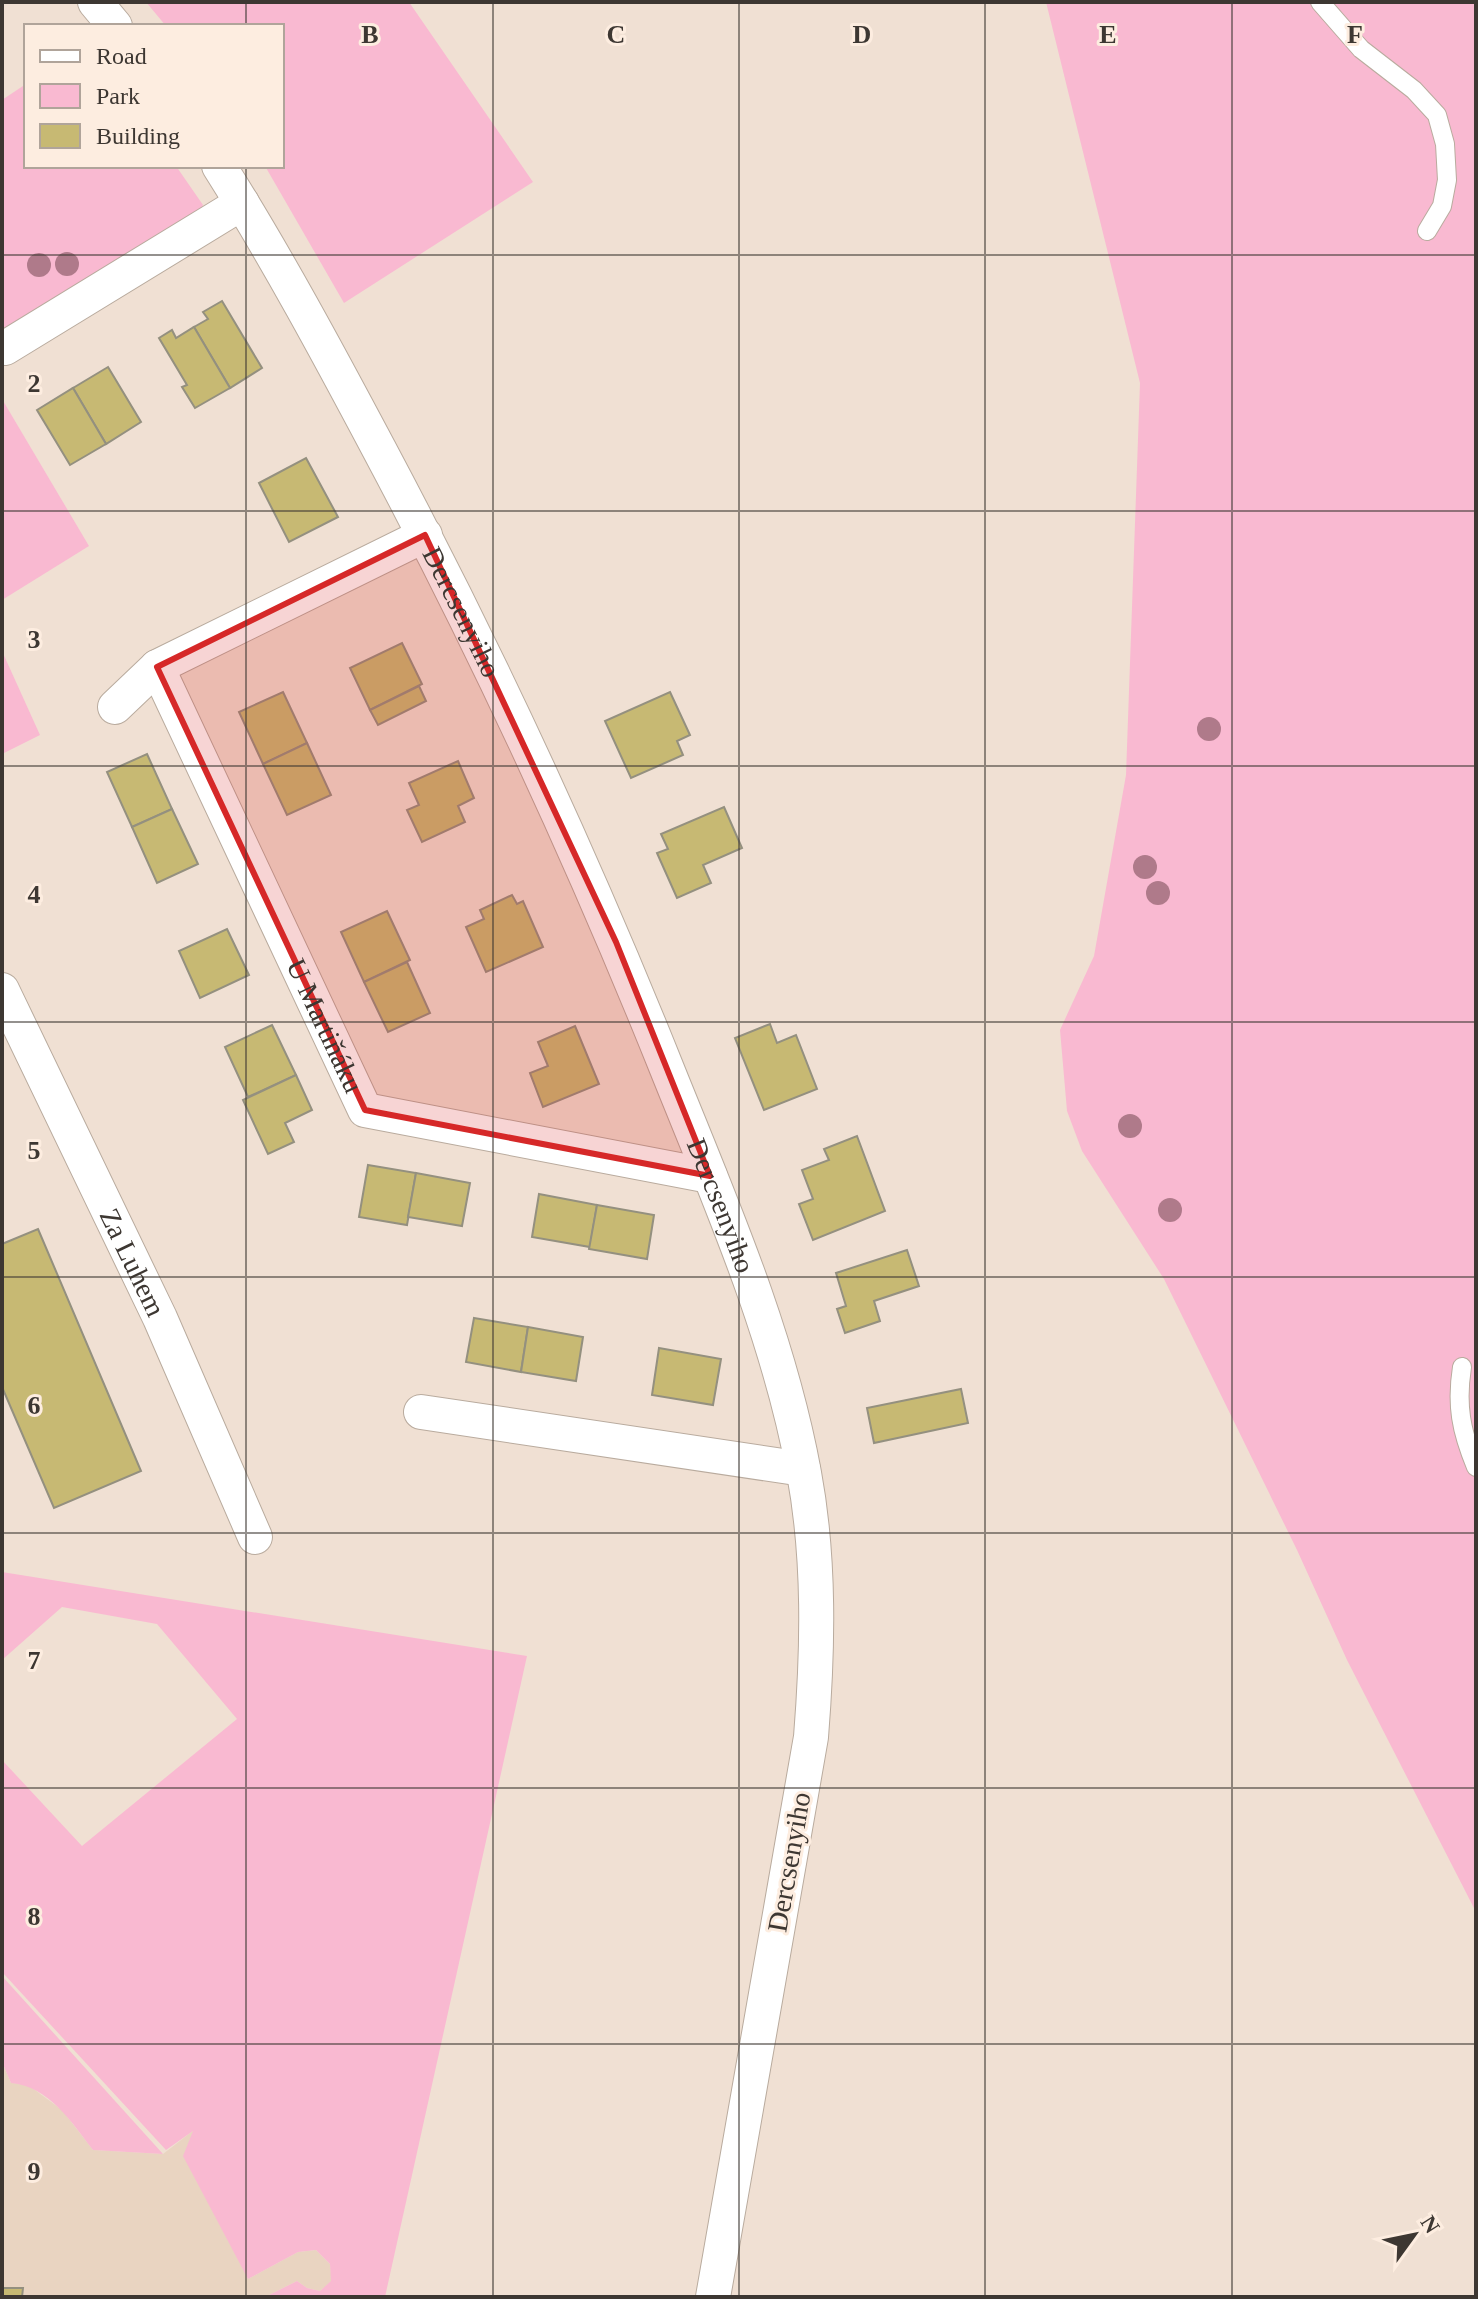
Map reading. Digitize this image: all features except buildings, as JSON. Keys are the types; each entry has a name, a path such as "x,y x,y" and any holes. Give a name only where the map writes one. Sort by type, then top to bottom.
{"street":[{"path":"95,2 113,24"},
{"name":"Dercsenyiho","path":"220,168 319,336 425,535 524,738 616,942 710,1176 755,1290 786,1392 813,1533 817,1665 811,1737 713,2297"},
{"path":"5,348 242,203"},
{"path":"115,707 157,667 425,535"},
{"name":"U Martiňáku","path":"157,667 365,1110 710,1176"},
{"name":"Za Luhem","path":"2,990 160,1318 255,1537"},
{"path":"421,1412 803,1469"}],"lane":[{"path":"1320,2 1361,49 1414,90 1437,115 1445,144 1447,180 1442,206 1427,231"},
{"path":"1462,1367 1457,1396 1468,1448 1476,1467"}],"highlighted area":[{"path":"425,535 616,942 710,1176 365,1110 157,667"}],"shaded area":[{"path":"2,2062 11,2083 27,2084 62,2110 93,2150 163,2154 194,2130 248,2279 298,2252 316,2250 330,2264 332,2281 320,2291 307,2288 297,2281 265,2297 2,2297"}],"green space":[{"path":"146,2 409,2 533,182 344,303 266,168 284,168 284,24 164,24"},
{"path":"1046,2 1476,2 1476,1912 1347,1660 1297,1550 1164,1279 1082,1151 1067,1111 1060,1030 1094,956 1126,775 1140,383"},
{"path":"24,85 24,168 177,168 203,205 199,212 2,332 2,100"},
{"path":"2,399 89,546 2,600"},
{"path":"2,651 40,735 2,754"},
{"path":"2,1572 527,1656 385,2297 265,2297 297,2281 307,2288 320,2291 331,2281 330,2264 316,2250 298,2252 248,2279 183,2156 193,2131 166,2150 2,1972 2,1760 82,1846 237,1719 157,1624 62,1607 2,1660"},
{"path":"2,1976 163,2154 93,2150 48,2098 25,2086 11,2083 2,2062"}]}
